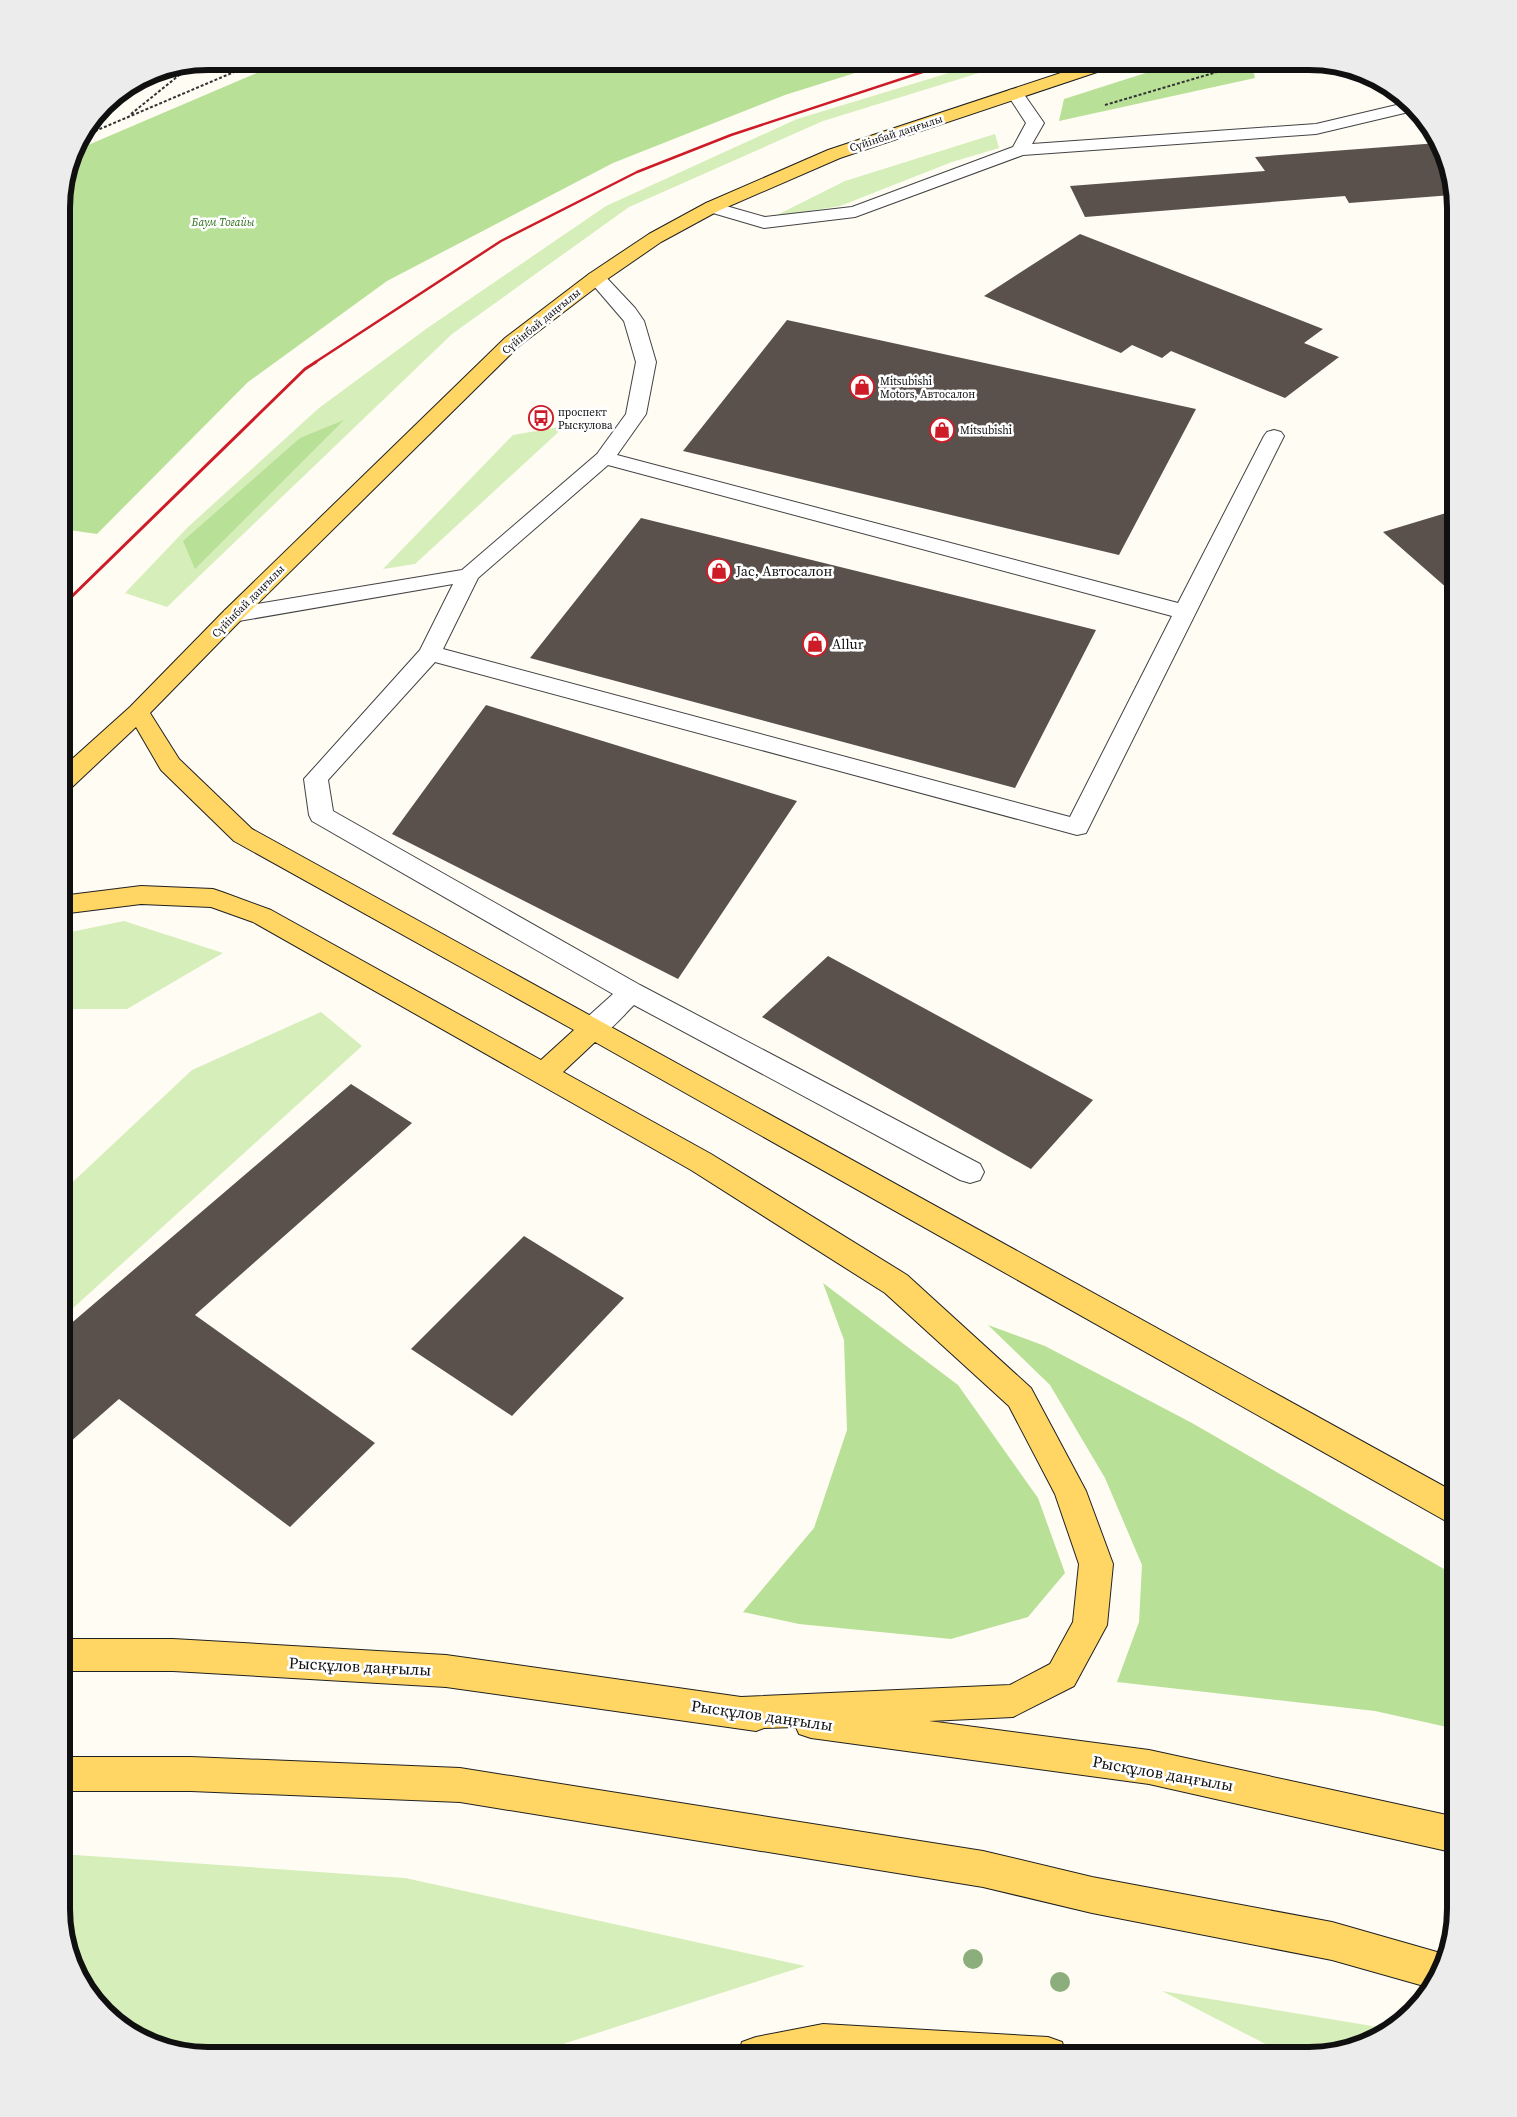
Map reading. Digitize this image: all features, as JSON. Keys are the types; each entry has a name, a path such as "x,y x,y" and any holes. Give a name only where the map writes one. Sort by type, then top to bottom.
{"main road":[{"name":"Сүйінбай даңғылы","path":"70,776 138,712 233,614 512,342 596,278 655,238 712,207 834,154 1090,70"},
{"path":"138,712 170,764 243,835 593,1028 1447,1505"},
{"path":"70,904 142,895 213,898 262,916 701,1162 896,1284 1020,1397 1070,1490 1096,1564 1090,1625 1062,1675 1013,1701 739,1712"},
{"path":"545,1073 593,1028"},
{"name":"Рысқұлов даңғылы","path":"70,1655 173,1655 446,1671 1148,1767 1447,1833"},
{"path":"70,1774 191,1774 460,1785 983,1868 1092,1896 1332,1941 1433,1969"},
{"path":"802,2047 822,2043 892,2047"}],"lane":[{"path":"1016,94 1035,123 1020,150"},
{"path":"712,207 764,223 855,212 1020,150 1316,128 1404,108"},
{"path":"596,278 631,317 646,362 636,414 604,458 469,574 430,653 316,779 321,815 631,992 970,1172"},
{"path":"430,653 1077,827 1274,436"},
{"path":"604,458 1185,612"},
{"path":"233,614 469,574"},
{"path":"593,1028 631,992"}],"path":[{"path":"92,132 239,70"},
{"path":"1035,123 1072,116 1224,70"},
{"path":"127,118 182,73"}],"green space":[{"name":"Баум Тоғайы","path":"264,70 864,70 785,95 613,163 387,281 248,382 97,534 70,530 70,199 77,163 84,147"},
{"path":"958,70 989,70 823,121 629,207 452,334 167,607 125,593 188,527 319,408 426,329 606,206 797,119"},
{"path":"1155,70 1253,70 1255,78 1059,121 1064,99"},
{"path":"995,134 999,148 952,162 840,206 773,217 845,181"},
{"path":"344,420 195,569 183,541 300,438"},
{"path":"565,426 415,564 383,569 513,435"},
{"path":"124,921 223,953 127,1009 70,1009 70,932"},
{"path":"321,1012 362,1046 70,1311 70,1185 192,1070"},
{"path":"823,1283 958,1385 1038,1498 1065,1573 1028,1617 951,1639 799,1624 743,1612 814,1528 847,1430 844,1340"},
{"path":"988,1325 1045,1346 1192,1423 1447,1571 1447,1727 1375,1711 1117,1682 1139,1622 1142,1565 1105,1478 1050,1385"},
{"path":"70,1855 405,1878 805,1966 554,2047 199,2047 163,2040 131,2024 104,2000 93,1986 80,1962 71,1927"},
{"path":"1162,1991 1380,2027 1362,2037 1327,2046 1271,2047"}],"building":[{"path":"1431,144 1442,172 1446,195 1349,203 1345,196 1085,217 1070,186 1265,171 1255,157"},
{"path":"1080,234 1323,329 1304,343 1339,357 1285,398 1171,351 1162,358 1132,345 1121,353 984,296"},
{"name":"Mitsubishi","path":"787,320 1196,409 1119,555 683,451"},
{"path":"1447,513 1447,588 1383,532"},
{"name":"Allur","path":"641,518 1096,630 1015,788 530,658"},
{"path":"486,705 797,801 678,979 392,834"},
{"path":"828,956 1093,1100 1031,1169 762,1017"},
{"path":"351,1084 412,1123 195,1315 375,1443 290,1527 119,1399 70,1442 70,1324"},
{"path":"524,1236 624,1298 512,1416 411,1349"}],"railway":[{"path":"314,363 501,241 637,172 731,135 929,70"},
{"path":"70,598 305,369 316,362"}],"place":[{"name":"Mitsubishi Motors, Автосалон","path":"862,387"},
{"name":"проспект Рыскулова","path":"541,418"},
{"name":"Mitsubishi","path":"942,430"},
{"name":"Jac, Автосалон","path":"719,571"},
{"name":"Allur","path":"815,644"}]}
